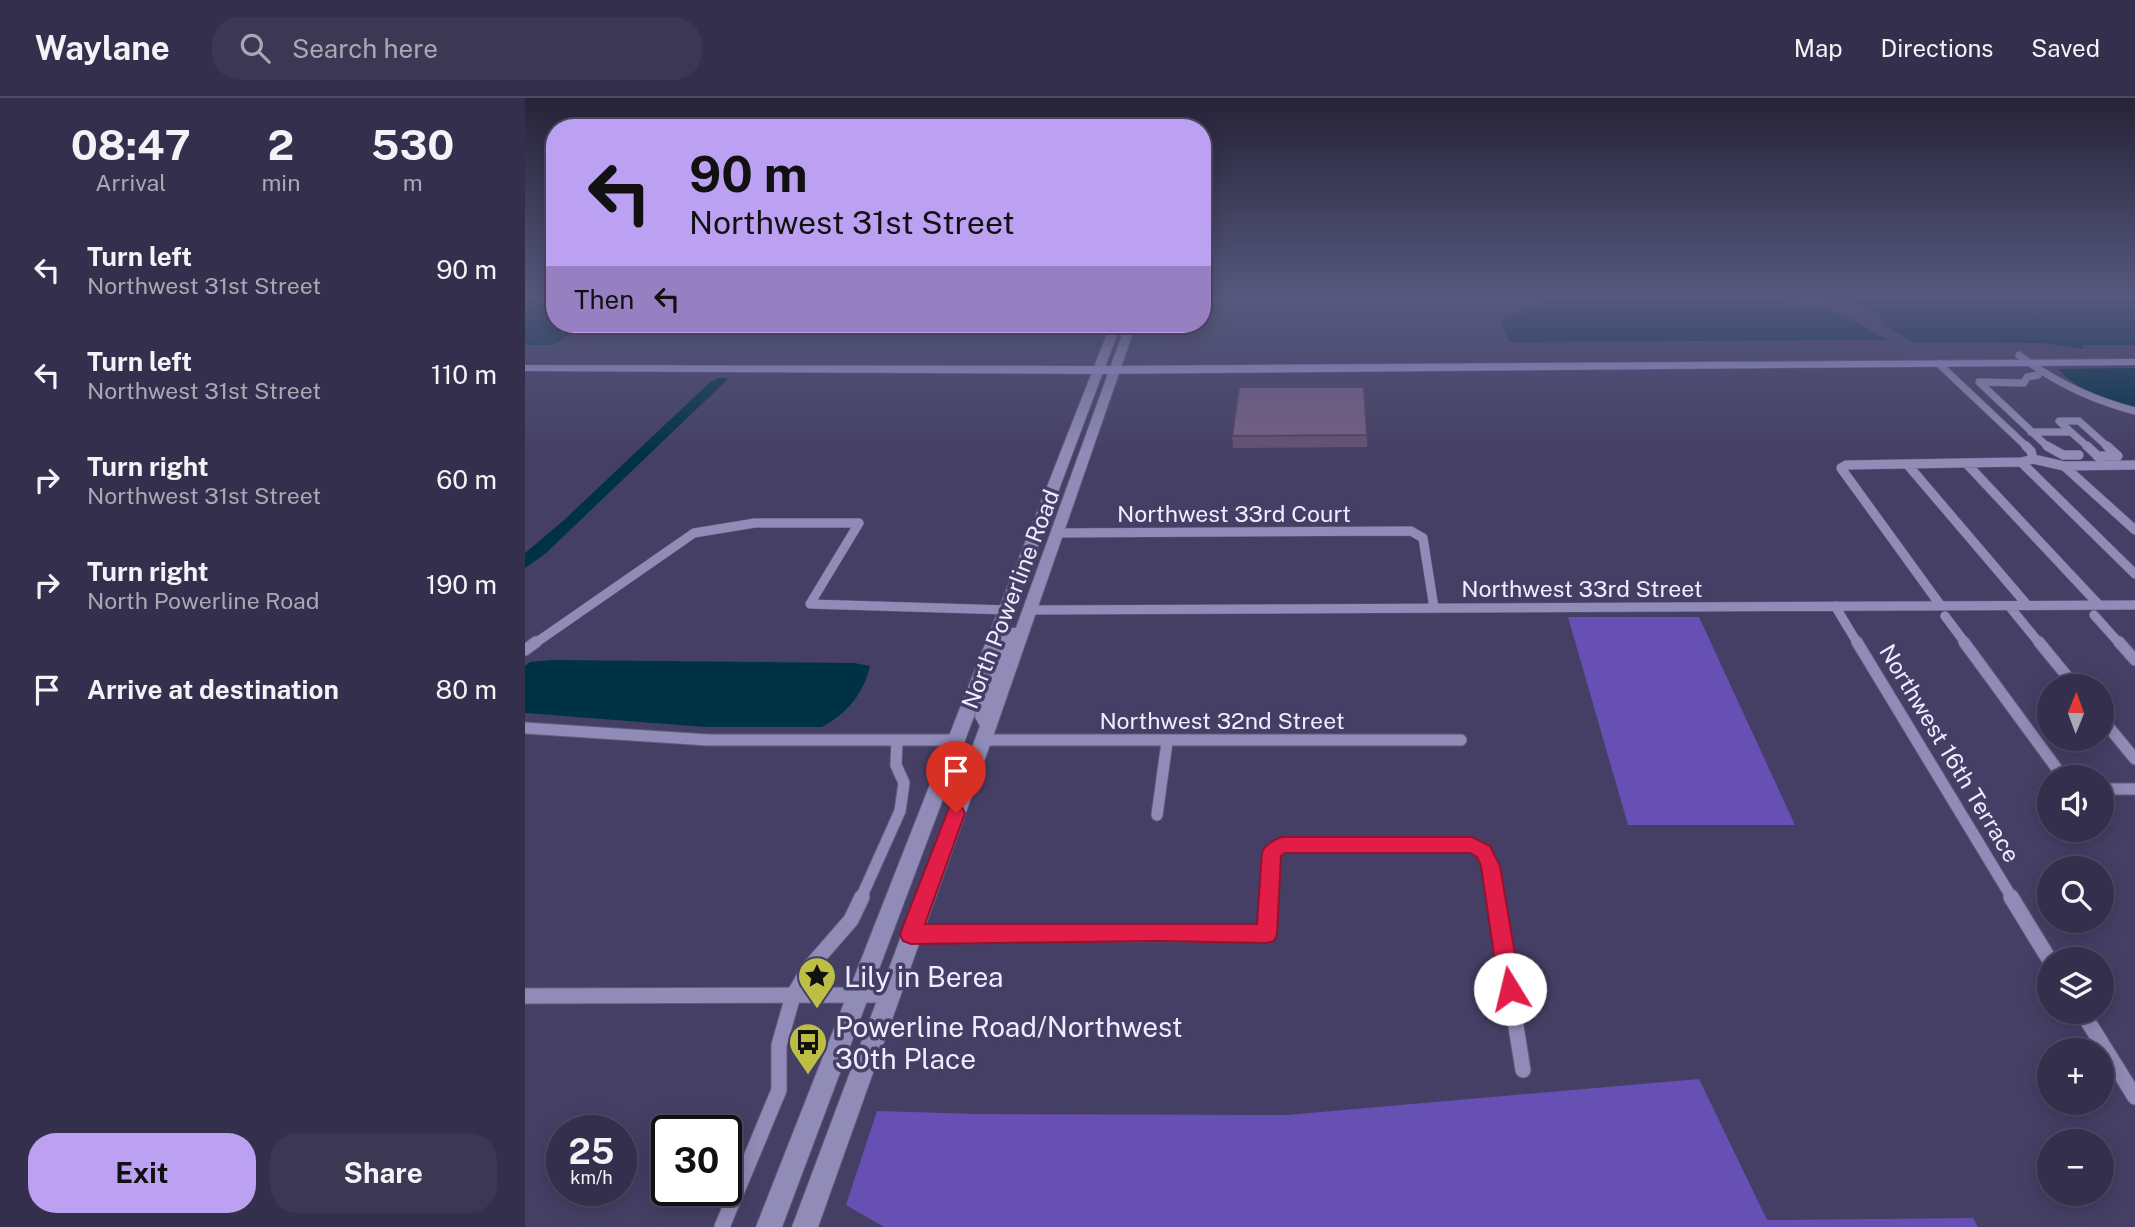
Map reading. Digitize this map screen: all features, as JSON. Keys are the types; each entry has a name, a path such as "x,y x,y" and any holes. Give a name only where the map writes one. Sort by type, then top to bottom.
{"main road":[{"name":"North Powerline Road","path":"769,1227 1106,349"},
{"name":"North Powerline Road","path":"805,1227 1123,349"},
{"path":"525,360 1100,365 1939,364 2135,354"},
{"path":"1117,365 1692,359 2024,359 2135,362"},
{"path":"525,367 564,360"},
{"path":"547,368 600,360"},
{"path":"525,367 897,369 950,360 1100,365"},
{"path":"1064,459 1078,473"},
{"path":"1030,610 1023,607 1021,596 1042,541 1043,530 1038,526"},
{"path":"986,732 983,717 985,703 1015,619 1014,614 1007,610"}],"street":[{"path":"2024,359 2038,375 2090,402 2135,412"},
{"path":"2024,359 2099,402 2135,412"},
{"path":"1939,364 2035,455 2033,459"},
{"path":"2038,375 2027,377 2024,383 1979,382 2052,451 2063,455 2079,455"},
{"path":"2098,456 2118,456 2079,421 2059,421 2108,466"},
{"path":"2031,432 2071,432"},
{"path":"2054,765 1841,468 1846,465 2021,462 2033,459 2064,466 2135,465"},
{"path":"2021,462 2135,574"},
{"path":"1966,463 2096,610 2135,660"},
{"path":"1907,464 2028,606"},
{"path":"2064,466 2135,530"},
{"path":"525,650 694,533 723,524 859,523 810,604 1007,610"},
{"name":"Northwest 33rd Court","path":"1056,533 1411,531 1423,538 1434,608"},
{"name":"Northwest 33rd Street","path":"1030,610 1835,606 1943,611 2009,606 2096,610 2135,605"},
{"name":"Northwest 16th Terrace","path":"1835,606 2042,947"},
{"path":"2009,606 2065,674"},
{"path":"525,728 708,740 955,740"},
{"name":"Northwest 32nd Street","path":"986,732 1167,742 1461,740"},
{"path":"2114,734 2135,759"},
{"path":"722,1227 779,1090 779,1045 793,996 810,967 851,920 900,811 904,783 896,765 897,740"},
{"path":"1157,815 1167,742"},
{"path":"2114,789 2135,789"},
{"path":"911,934 1266,934 1272,852 1282,845 1472,845 1483,852 1490,866 1523,1070"},
{"path":"525,996 890,995"},
{"path":"2089,1024 2135,1097"}],"shaded area":[{"path":"1568,617 1699,617 1795,825 1628,825"},
{"path":"1699,1079 1767,1220 1973,1218 1978,1227 884,1227 846,1205 877,1111 1287,1115"}],"water":[{"path":"2135,368 2135,407 2084,389 2058,369"},
{"path":"718,378 729,378 545,554 525,568 525,553 563,521 709,383"},
{"path":"530,662 854,663 870,666 853,702 839,716 822,727 705,727 525,713 525,666"}],"building":[{"path":"1239,387 1364,387 1367,435 1232,436"}],"place":[{"name":"Lily in Berea","path":"817,1010"},
{"name":"Powerline Road/Northwest 30th Place","path":"808,1076"}],"route":[{"path":"956,813 911,934 1266,934 1272,852 1282,845 1472,845 1483,852 1490,866 1510,989"}]}
